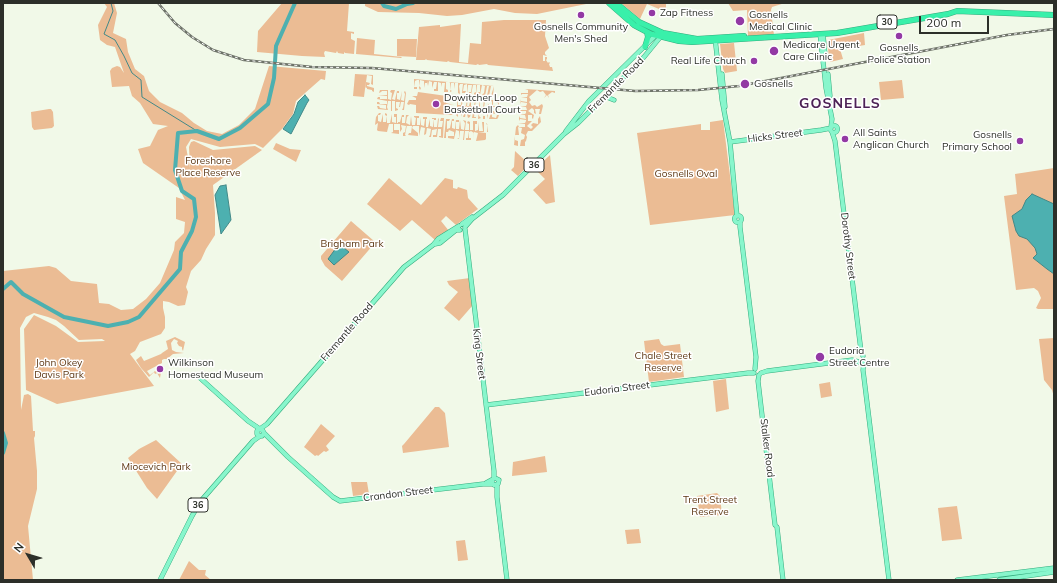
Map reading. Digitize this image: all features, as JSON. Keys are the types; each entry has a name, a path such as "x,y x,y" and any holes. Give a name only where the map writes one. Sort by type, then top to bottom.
{"highway":[{"name":"30","path":"609,3 632,23 648,32 690,38 716,39 822,34 948,14 951,12"},
{"name":"30","path":"616,3 639,22 660,34"},
{"name":"30","path":"716,39 833,30 942,12 962,11 1054,15"},
{"path":"642,49 648,37 648,32"}],"main road":[{"name":"Fremantle Road","path":"577,121 589,101 615,74 660,34"},
{"name":"Fremantle Road","path":"260,433 404,267 433,245 440,243 462,227 503,195 645,56 660,34"},
{"name":"Dorothy Street","path":"822,34 889,580"},
{"path":"716,39 730,142"},
{"path":"642,49 645,56"},
{"path":"615,74 618,80"},
{"path":"608,92 609,98 614,100"},
{"name":"Hicks Street","path":"730,142 821,130 833,130"},
{"name":"Stalker Road","path":"730,142 738,215 735,219 739,222 740,227 783,580"},
{"name":"King Street","path":"462,227 465,237 507,580"},
{"name":"Eudoria Street","path":"486,405 861,359"},
{"path":"199,379 248,421 266,439 275,445"},
{"path":"260,433 275,445"},
{"name":"36","path":"160,580 196,508 260,433"},
{"name":"Crandon Street","path":"275,445 337,500 344,501 494,482"},
{"path":"957,580 1054,568"},
{"path":"999,580 1054,572"}],"green space":[{"path":"104,3 114,3 117,13 113,33 126,39 128,52 135,69 144,76 149,91 160,102 182,113 207,131 222,134 239,125 255,109 269,66 326,71 325,80 321,79 296,101 293,114 282,129 263,148 255,144 220,147 191,139 186,147 190,168 189,147 191,142 194,141 213,150 255,146 262,150 213,185 215,235 201,260 191,271 186,287 188,292 185,305 178,306 163,301 165,328 161,334 140,342 135,351 130,354 154,386 57,404 26,390 24,329 34,315 56,326 78,342 105,341 102,339 79,340 56,320 34,313 26,317 20,328 21,410 24,395 28,394 31,396 37,471 37,489 28,526 33,580 3,580 3,271 49,266 56,268 71,281 97,284 99,303 109,304 121,310 133,309 146,299 160,283 174,250 175,242 184,233 185,222 176,219 176,197 185,200 179,188 143,163 138,149 150,146 158,130 168,126 153,124 140,103 132,96 129,86 112,87 110,71 112,68 117,66 120,67 124,73 115,47 107,45 100,40 98,25 107,7"},
{"path":"282,3 349,3 347,31 354,32 354,34 351,33 351,39 355,41 354,54 344,52 344,54 338,53 337,51 336,53 325,51 325,57 257,52 258,31"},
{"path":"365,3 591,3 537,14 515,13 494,9 462,15 447,16 419,13 378,12 365,6"},
{"path":"621,3 666,3 666,9 659,9 647,4 640,19"},
{"path":"728,3 785,3 772,7 771,10 774,35 748,36 747,10 733,11"},
{"path":"504,20 546,20 545,36 549,48 545,52 547,56 543,55 543,61 545,61 545,57 547,57 546,60 550,63 550,67 552,67 553,71 487,64 476,65 426,59 416,60 419,27 440,25 440,27 461,24 459,62 468,63 470,43 481,44 482,22"},
{"path":"864,33 865,45 840,49 843,59 830,62 826,37 829,51 828,40"},
{"path":"357,38 375,40 374,54 402,57 356,54"},
{"path":"397,39 417,39 416,57 397,56"},
{"path":"734,43 737,71 725,73 723,69 720,44"},
{"path":"355,74 373,75 373,85 371,84 372,76 367,75 366,82 370,83 367,86 374,88 374,92 365,87 364,97 353,96"},
{"path":"414,79 448,82 446,82 446,89 448,92 444,92 445,83 442,83 441,87 441,83 438,82 438,91 434,91 434,89 436,89 437,82 434,82 432,88 432,82 429,81 428,86 427,81 424,88 424,81 420,80 419,86 419,80 417,80 415,81 414,87"},
{"path":"902,80 904,98 881,100 879,82"},
{"path":"450,82 494,86 491,86 489,96 487,96 489,86 487,86 485,96 482,95 484,93 485,86 482,85 480,95 478,95 478,92 480,92 480,85 477,85 476,95 474,95 476,92 476,85 473,85 471,95 469,92 471,92 472,85 468,85 467,94 467,84 464,85 463,91 466,91 465,93 462,93 463,84 460,84 460,94 458,93 458,83 455,83 455,89 454,83 451,83 450,90"},
{"path":"525,89 555,91 555,93 552,92 548,95 549,98 547,95 544,98 546,95 543,91 540,92 537,90 529,97 531,100 529,102 532,106 535,105 537,107 542,104 543,106 541,114 539,114 540,109 535,109 536,114 532,108 528,111 534,115 533,119 532,115 528,115 528,121 532,121 527,126 531,129 533,127 531,125 533,123 538,124 538,119 540,116 541,122 532,131 528,131 525,146 520,146 521,140 524,139 525,135 521,133 522,128 518,127 519,135 515,135 516,127 518,125 519,127 525,127 525,124 518,123 525,123 526,121 520,119 519,121 519,116 520,118 526,119 525,115 519,114 525,114 526,111 519,112 520,108 521,110 527,110 526,107 520,106 526,106 527,103 521,102 520,104 521,99 521,101 527,102 527,98 521,97 527,97 528,94 521,95 521,93 528,93 528,90"},
{"path":"380,90 388,90 388,99 391,100 391,90 395,90 392,99 395,100 397,91 399,91 399,93 397,93 397,99 400,100 402,91 401,100 404,101 405,91 406,93 404,110 402,110 404,102 401,102 399,107 400,102 396,102 396,108 398,110 395,111 395,101 392,101 392,111 391,101 388,101 388,110 378,109 377,106 386,109 386,105 377,104 377,102 380,104 387,104 387,101 377,99 380,97 380,99 387,99 387,96 378,95 387,95 387,91 382,91 379,93"},
{"path":"418,92 454,97 447,97 447,99 455,100 446,100 446,103 454,105 446,104 446,106 454,108 446,108 446,110 453,112 446,111 445,114 453,114 452,115 416,113 416,105 407,104 409,100 416,100 416,98 412,96 417,96"},
{"path":"458,97 460,97 458,99 458,105 461,105 462,97 465,97 462,105 466,106 468,98 467,106 469,106 471,98 471,106 474,107 475,100 473,100 473,98 478,99 476,100 475,106 479,107 480,99 482,99 482,101 480,101 480,107 483,108 484,99 487,100 485,101 484,108 487,108 489,104 489,108 492,109 491,100 494,100 493,106 498,107 498,103 496,102 497,100 499,103 498,111 497,107 493,107 492,111 494,111 495,114 492,113 492,117 496,118 497,115 499,115 498,118 489,119 492,110 489,109 487,119 487,110 484,110 483,116 483,109 480,109 479,116 481,118 478,119 479,109 475,108 474,117 476,118 472,118 474,108 472,108 470,117 468,118 467,114 470,115 470,108 467,108 465,117 463,117 466,108 463,107 461,117 461,108 458,107 458,117 456,115"},
{"path":"51,109 53,112 54,126 52,128 34,130 32,127 31,112"},
{"path":"379,113 381,113 378,115 378,121 381,122 383,114 383,122 386,122 387,116 387,123 390,123 392,114 392,122 396,123 396,117 394,117 394,114 397,114 397,123 400,122 402,115 404,115 404,117 402,117 402,123 405,123 406,115 409,115 406,123 410,125 411,116 412,125 415,125 416,118 414,116 419,116 419,118 417,118 417,125 420,125 421,117 421,125 424,126 425,119 423,119 423,117 427,117 426,127 428,127 430,119 430,126 433,127 434,119 432,118 436,118 436,120 434,120 434,127 437,127 439,118 438,127 442,127 443,121 440,121 441,118 444,118 443,138 439,137 441,136 441,129 438,129 437,137 433,137 433,135 436,135 437,129 432,130 431,137 429,137 431,129 427,128 426,134 424,135 425,128 421,127 419,136 419,126 413,126 412,128 418,133 418,136 408,135 411,133 412,126 407,125 406,136 403,136 406,126 401,125 402,129 400,132 400,124 394,124 394,130 399,130 399,134 391,133 393,132 393,124 389,124 387,132 378,131 378,123 375,125 376,117"},
{"path":"446,119 450,119 447,121 447,129 450,128 452,119 454,119 454,121 452,121 452,128 455,129 456,120 459,120 459,122 456,122 456,129 459,129 460,120 461,129 464,130 465,123 463,120 466,121 465,130 469,130 469,124 467,123 468,121 470,122 470,130 473,130 473,121 477,121 477,124 475,124 475,131 478,130 479,122 479,131 483,131 482,122 484,122 484,132 478,132 486,133 486,139 476,141 478,133 471,131 469,132 469,138 471,138 471,140 466,140 466,138 468,138 469,131 465,131 463,140 464,131 460,131 459,139 457,139 459,138 459,131 456,130 454,139 448,138 448,136 454,136 454,132 449,130 446,132 446,138 444,138"},
{"name":"Gosnells Oval","path":"723,120 735,215 650,225 637,133 701,124 701,130 710,130 710,122"},
{"path":"515,136 515,140 518,141 518,146 514,145"},
{"path":"276,143 290,149 301,150 296,162 273,149"},
{"path":"515,151 529,164 518,176 511,170 514,167"},
{"path":"550,155 555,202 546,204 533,190 545,179 535,169"},
{"path":"1054,168 1054,309 1038,309 1036,308 1041,298 1038,291 1034,288 1016,290 1004,196 1017,194 1015,174"},
{"path":"389,178 421,205 445,178 453,180 453,188 457,189 458,187 467,190 468,198 478,209 456,225 446,216 441,221 449,231 435,240 412,220 400,231 367,204"},
{"name":"Brigham Park","path":"351,221 374,241 374,244 342,281 325,266 321,256"},
{"path":"470,278 473,305 459,321 444,308 458,292 449,285 447,281"},
{"path":"175,337 185,342 183,351 182,347 177,343 178,341 174,339 171,343 172,350 184,353 173,354 167,359 162,360 162,363 147,371 150,375 155,371 157,373 155,374 154,372 149,377 136,360 141,356 144,361 161,354 168,349 166,341"},
{"path":"1054,338 1054,397 1052,390 1044,380 1039,339"},
{"name":"Chale Street Reserve","path":"659,339 661,344 664,346 680,344 684,377 649,382 644,341"},
{"path":"726,379 729,409 716,412 713,381"},
{"path":"830,382 832,396 821,398 819,384"},
{"path":"435,407 439,407 445,413 449,447 403,453 402,446"},
{"path":"321,424 335,436 326,446 329,450 315,456 304,447"},
{"name":"Miocevich Park","path":"156,440 182,464 157,499 147,488 128,458 139,449"},
{"path":"545,456 547,472 512,476 513,462"},
{"path":"351,482 367,482 369,494 353,496"},
{"name":"Trent Street Reserve","path":"717,493 720,496 722,515 700,517 697,496"},
{"path":"957,506 962,539 942,541 938,508"},
{"path":"639,529 641,543 627,544 625,530"},
{"path":"465,540 468,560 458,561 456,541"},
{"path":"189,561 199,570 206,570 205,575 211,580 179,580"}],"water":[{"path":"305,95 309,100 291,134 283,129 294,114 298,102"},
{"path":"226,185 231,220 221,234 215,195 220,186"},
{"path":"1032,194 1054,204 1054,274 1033,258 1037,254 1035,248 1027,239 1019,236 1016,231 1012,216 1022,209 1026,200"},
{"path":"339,244 349,252 334,265 328,259"}],"waterway":[{"path":"111,3 113,11 104,34 115,40 132,73 141,80 142,97 197,131"},
{"path":"3,289 11,282 23,294 64,317 108,326 128,322 139,317 180,269 181,252 192,231 196,217 194,199 182,191 175,170 178,133 197,131 219,139 240,128 268,104 274,78 276,46 295,3"},
{"path":"382,3 384,6 396,9 413,3"},
{"path":"3,433 6,443 3,453"}],"railway":[{"path":"158,3 175,23 192,37 213,50 244,60 312,67 372,68 635,91 698,90 739,86 1007,35 1054,29"}],"place":[{"name":"Zap Fitness","path":"652,13"},
{"name":"Gosnells Community Men's Shed","path":"581,15"},
{"name":"Gosnells Medical Clinic","path":"740,21"},
{"name":"Gosnells Police Station","path":"899,36"},
{"name":"Medicare Urgent Care Clinic","path":"774,51"},
{"name":"Real Life Church","path":"754,61"},
{"name":"Gosnells","path":"745,84"},
{"name":"Dowitcher Loop Basketball Court","path":"436,104"},
{"name":"All Saints Anglican Church","path":"845,139"},
{"name":"Gosnells Primary School","path":"1020,141"},
{"name":"Eudoria Street Centre","path":"820,357"},
{"name":"Wilkinson Homestead Museum","path":"160,369"}],"district":[{"name":"GOSNELLS","path":"840,104"}],"park label":[{"name":"Foreshore Place Reserve","path":"208,166"},
{"name":"John Okey Davis Park","path":"59,368"}]}
